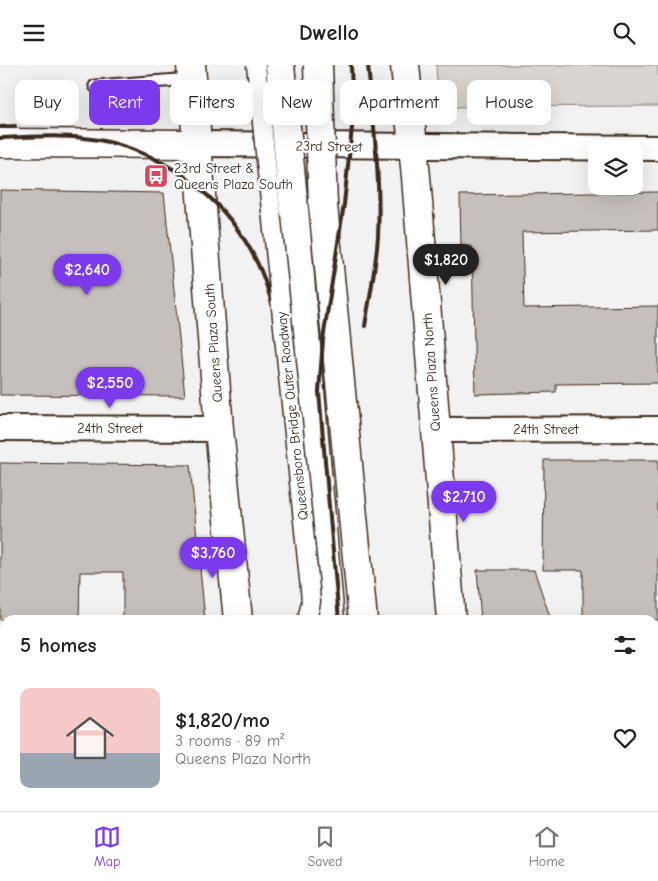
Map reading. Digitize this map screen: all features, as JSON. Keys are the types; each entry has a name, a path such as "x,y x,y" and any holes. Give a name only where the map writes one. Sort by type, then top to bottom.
{"main road":[{"path":"280,65 282,210 327,612"},
{"path":"318,65 322,205 363,615"},
{"name":"Queens Plaza North","path":"405,65 451,615"},
{"name":"Queens Plaza South","path":"192,72 219,429 238,615"},
{"name":"23rd Street","path":"0,143 197,143"}],"street":[{"name":"Queensboro Bridge Outer Roadway","path":"256,65 282,210 311,602 308,615"},
{"name":"23rd Street","path":"197,143 412,147 658,148"},
{"name":"24th Street","path":"0,428 219,429"},
{"name":"24th Street","path":"435,429 658,429"}],"lane":[{"path":"137,80 192,72"}],"shaded area":[{"path":"436,65 658,65 658,106 551,106 551,80 467,80 467,107 457,107 457,80 437,80"}],"building":[{"path":"0,190 164,193 185,396 0,395"},
{"path":"643,192 658,192 658,230 522,232 524,308 658,306 658,383 556,384 556,392 475,394 472,246 461,246 460,195 588,193 588,195 643,195"},
{"path":"544,460 658,460 658,615 583,615 583,570 543,570"},
{"path":"0,463 190,465 205,615 123,615 123,572 80,572 79,615 0,615"},
{"path":"477,570 534,570 549,615 481,615"}],"railway":[{"path":"339,615 319,392 323,340 344,204 353,118 351,65"},
{"path":"365,326 376,259 379,215 376,151 368,65"},
{"path":"0,127 15,126"},
{"path":"0,138 49,136 87,138 125,147 151,157 174,170 216,204 234,224 249,247 267,288 281,340 306,615"}],"place":[{"name":"23rd Street & Queens Plaza South","path":"156,176"}]}
